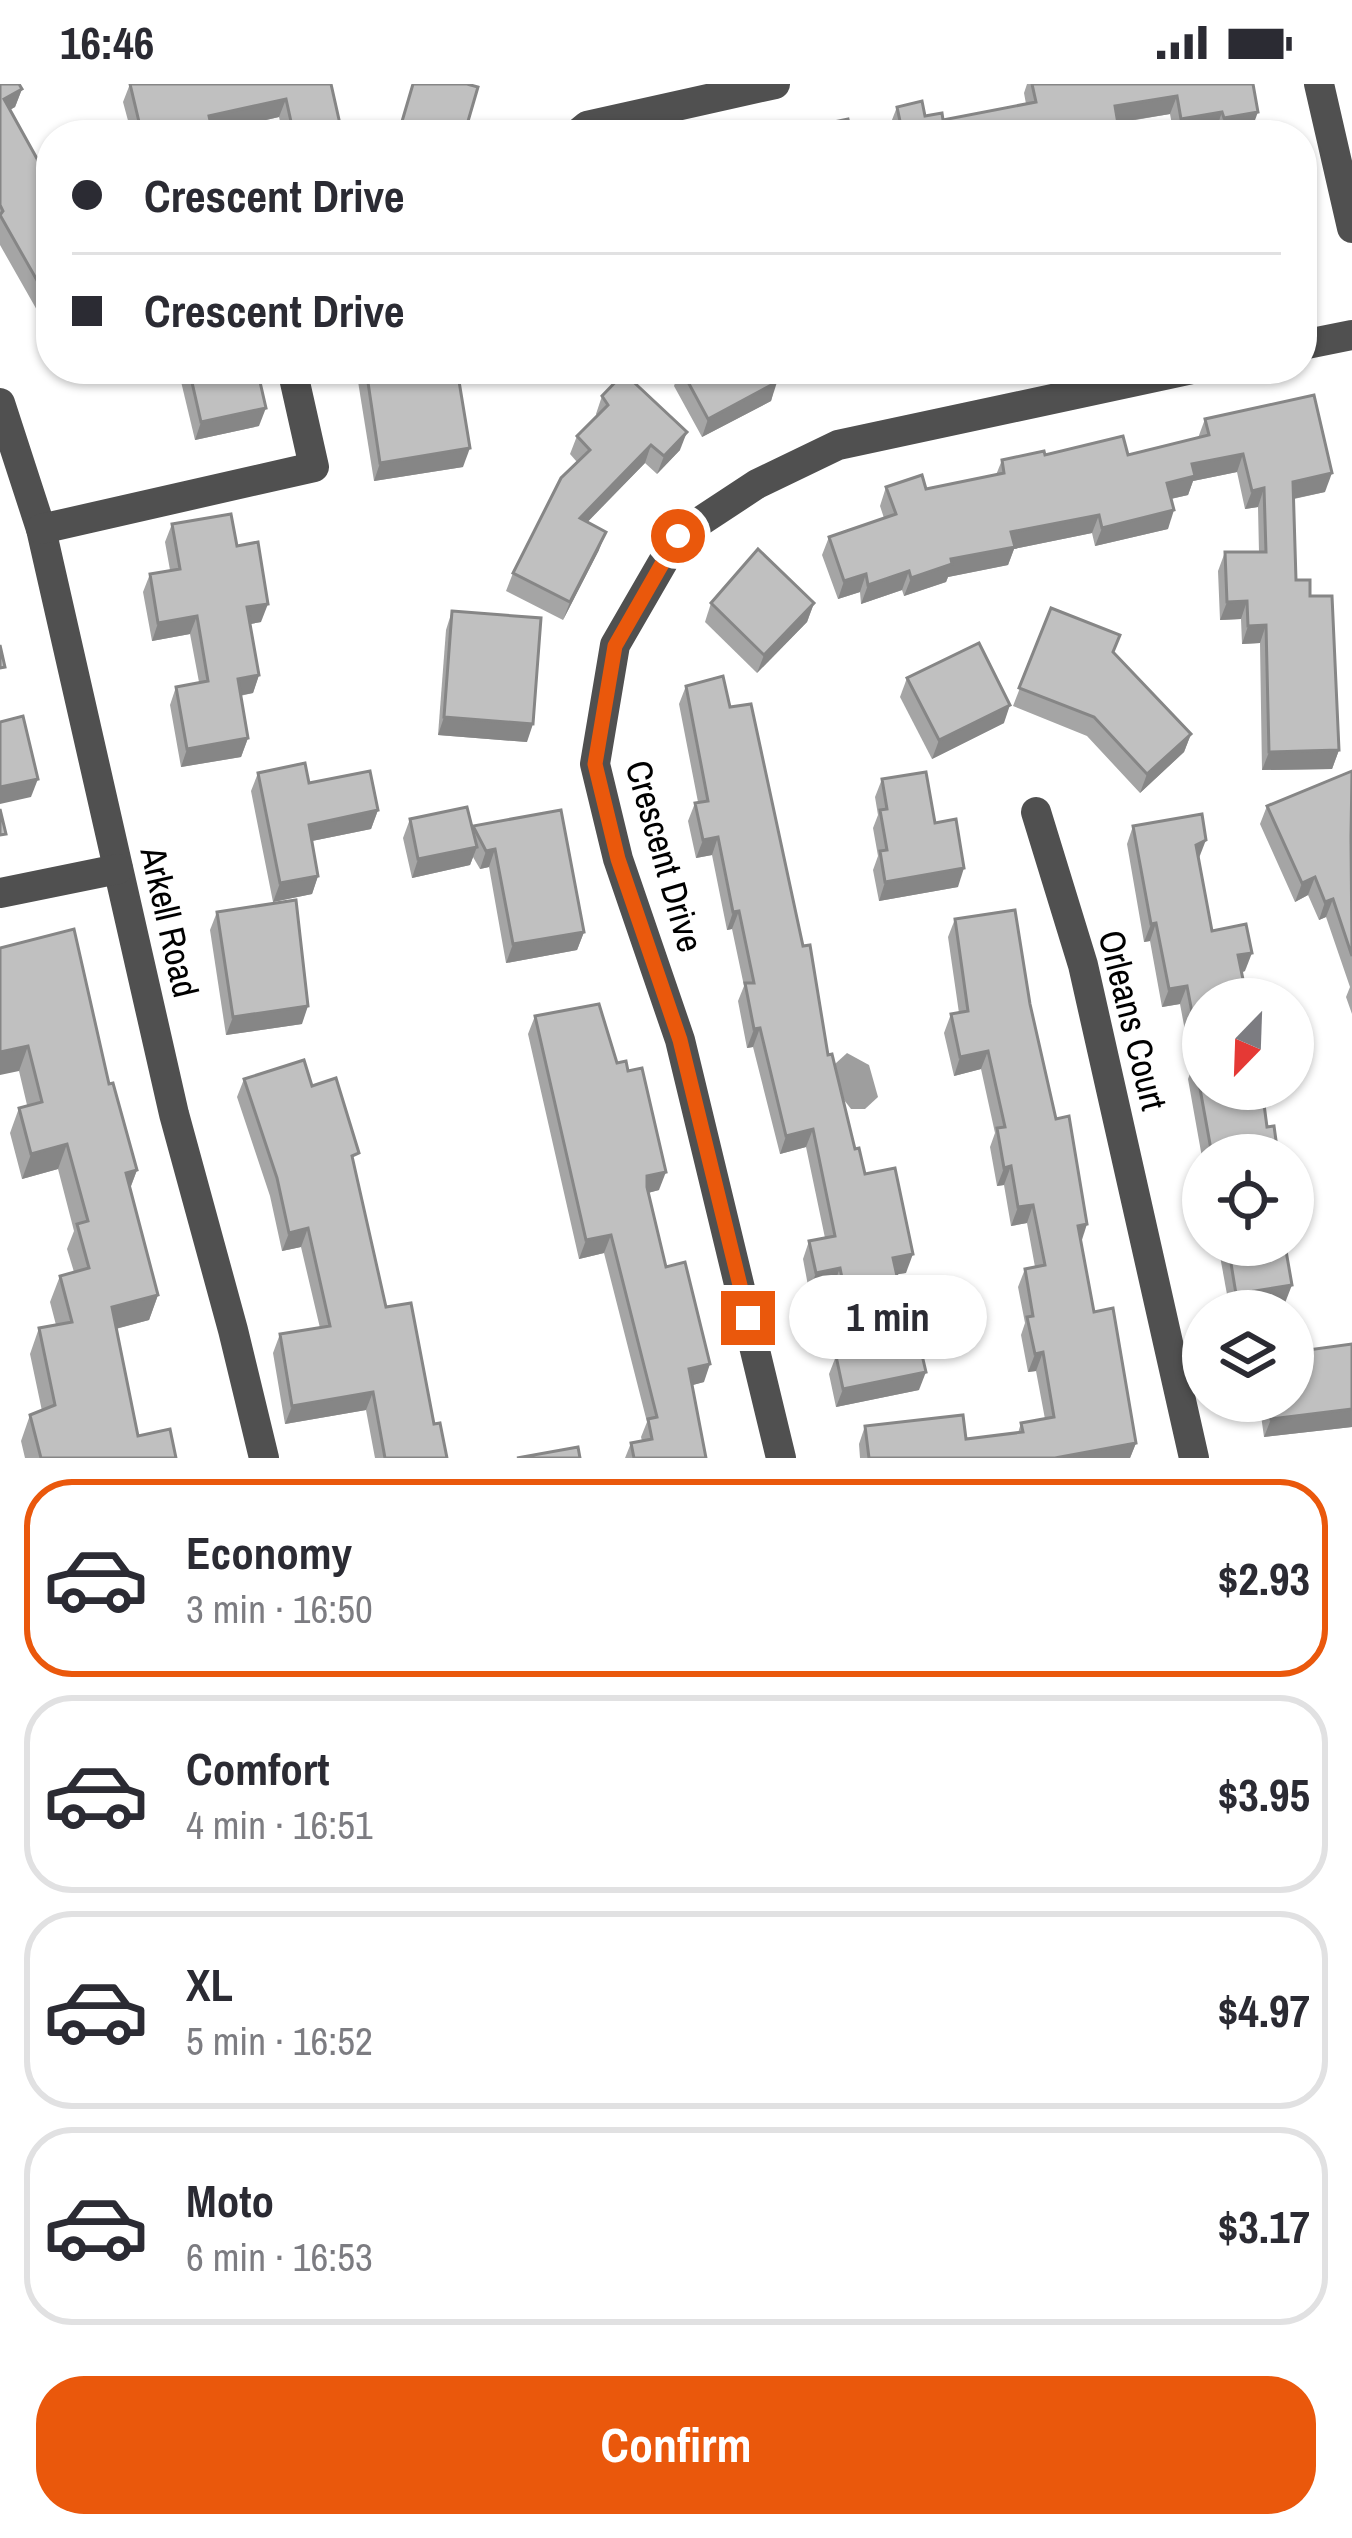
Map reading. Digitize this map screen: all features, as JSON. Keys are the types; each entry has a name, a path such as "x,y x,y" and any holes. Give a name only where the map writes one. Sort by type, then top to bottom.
{"street":[{"path":"614,120 775,84"},
{"path":"1319,84 1352,228"},
{"path":"1317,342 1352,334"},
{"path":"40,530 314,467 295,384"},
{"name":"Crescent Drive","path":"782,1458 680,1040 618,859 595,764 615,646 678,536 757,484 838,445 1122,384"},
{"name":"Arkell Road","path":"0,403 40,530 174,1114 264,1458"},
{"name":"Orleans Court","path":"1036,812 1083,965 1194,1458"},
{"path":"0,892 118,869"}],"shaded area":[{"path":"847,1053 869,1065 878,1097 865,1109 851,1109 834,1087 835,1064"}],"building":[{"path":"0,84 19,84 22,89 4,99 36,157 36,279 0,215"},
{"path":"130,84 331,84 339,120 291,120 286,99 209,116 210,120 139,120"},
{"path":"413,84 478,87 468,120 402,120"},
{"path":"1032,84 1253,84 1258,112 1181,119 1177,96 1115,106 1117,120 943,120 1036,102"},
{"path":"922,101 925,116 942,113 943,120 900,120 897,107"},
{"path":"192,384 260,384 266,408 201,422"},
{"path":"368,384 459,384 470,448 380,463"},
{"path":"613,384 636,384 687,432 664,456 651,445 580,518 606,532 570,602 513,573 561,478 590,450 577,436 608,405 602,396"},
{"path":"689,384 773,384 708,419"},
{"path":"1314,395 1332,473 1293,482 1296,580 1310,580 1310,596 1332,596 1339,750 1269,752 1266,625 1248,626 1247,601 1227,602 1225,552 1266,552 1264,488 1252,491 1243,454 1192,464 1195,476 1167,483 1174,510 1102,528 1099,515 1011,532 1015,547 951,559 952,564 911,578 909,571 868,585 866,574 844,581 829,537 896,514 886,487 922,475 926,489 1004,473 1002,460 1123,436 1128,455 1209,435 1205,419"},
{"path":"231,514 237,546 258,542 268,604 247,607 259,675 238,679 248,738 187,749 176,687 208,681 197,616 158,623 150,574 180,569 172,524"},
{"path":"758,549 814,603 764,655 711,603"},
{"path":"1051,608 1120,635 1113,652 1191,734 1147,774 1094,717 1019,688"},
{"path":"452,611 541,618 533,724 444,717"},
{"path":"979,643 1010,705 939,740 907,678"},
{"path":"723,676 730,707 751,704 803,946 810,945 828,1055 832,1054 855,1149 859,1148 865,1174 895,1168 913,1254 893,1258 911,1339 918,1338 926,1372 843,1389 836,1356 854,1352 854,1337 840,1268 816,1273 809,1241 835,1236 813,1129 786,1136 760,1028 754,1029 745,983 754,983 739,911 733,912 718,837 703,840 695,803 708,801 686,686"},
{"path":"23,716 38,779 0,787 0,722"},
{"path":"305,763 309,783 370,771 378,810 309,825 318,876 280,883 258,773"},
{"path":"1352,771 1352,956 1333,899 1325,902 1315,877 1302,883 1267,806"},
{"path":"926,772 935,823 956,819 964,868 885,882 880,851 887,850 880,810 887,809 882,779"},
{"path":"467,807 477,847 418,859 410,819"},
{"path":"561,810 584,932 513,944 495,849 486,851 473,826"},
{"path":"1202,814 1206,840 1196,845 1212,931 1246,924 1252,953 1238,955 1243,978 1182,978 1182,987 1169,989 1133,826"},
{"path":"296,900 308,1006 233,1017 217,912"},
{"path":"1015,910 1056,1119 1069,1116 1087,1224 1078,1226 1094,1312 1113,1308 1136,1443 1055,1458 869,1458 865,1426 963,1415 966,1439 1023,1432 1021,1423 1054,1417 1043,1352 1035,1354 1027,1317 1033,1316 1025,1269 1045,1265 1033,1205 1018,1207 1011,1166 1004,1168 997,1128 1005,1127 988,1051 960,1057 951,1014 968,1011 955,919"},
{"path":"74,929 109,1084 113,1083 137,1170 126,1173 158,1295 112,1307 138,1436 170,1429 176,1458 41,1458 30,1415 55,1405 39,1328 72,1322 60,1276 89,1268 77,1224 88,1221 67,1144 31,1154 19,1108 42,1102 28,1046 0,1052 0,948"},
{"path":"599,1004 617,1063 626,1061 628,1071 642,1068 666,1172 647,1176 647,1187 666,1267 685,1262 710,1364 689,1369 706,1458 634,1458 631,1443 652,1439 648,1419 657,1417 611,1235 586,1240 535,1016"},
{"path":"304,1060 312,1086 336,1078 359,1153 352,1156 386,1307 411,1303 434,1424 440,1423 447,1458 385,1458 373,1392 292,1406 280,1334 330,1326 308,1228 289,1233 277,1178 244,1079"},
{"path":"1204,1110 1265,1110 1267,1127 1274,1126 1275,1134 1208,1134"},
{"path":"1231,1266 1289,1266 1292,1285 1235,1290"},
{"path":"1352,1344 1352,1409 1314,1414 1314,1349"},
{"path":"578,1447 580,1458 517,1458"}],"route":[{"path":"678,536 615,646 595,764 618,859 680,1040 748,1318"}]}
